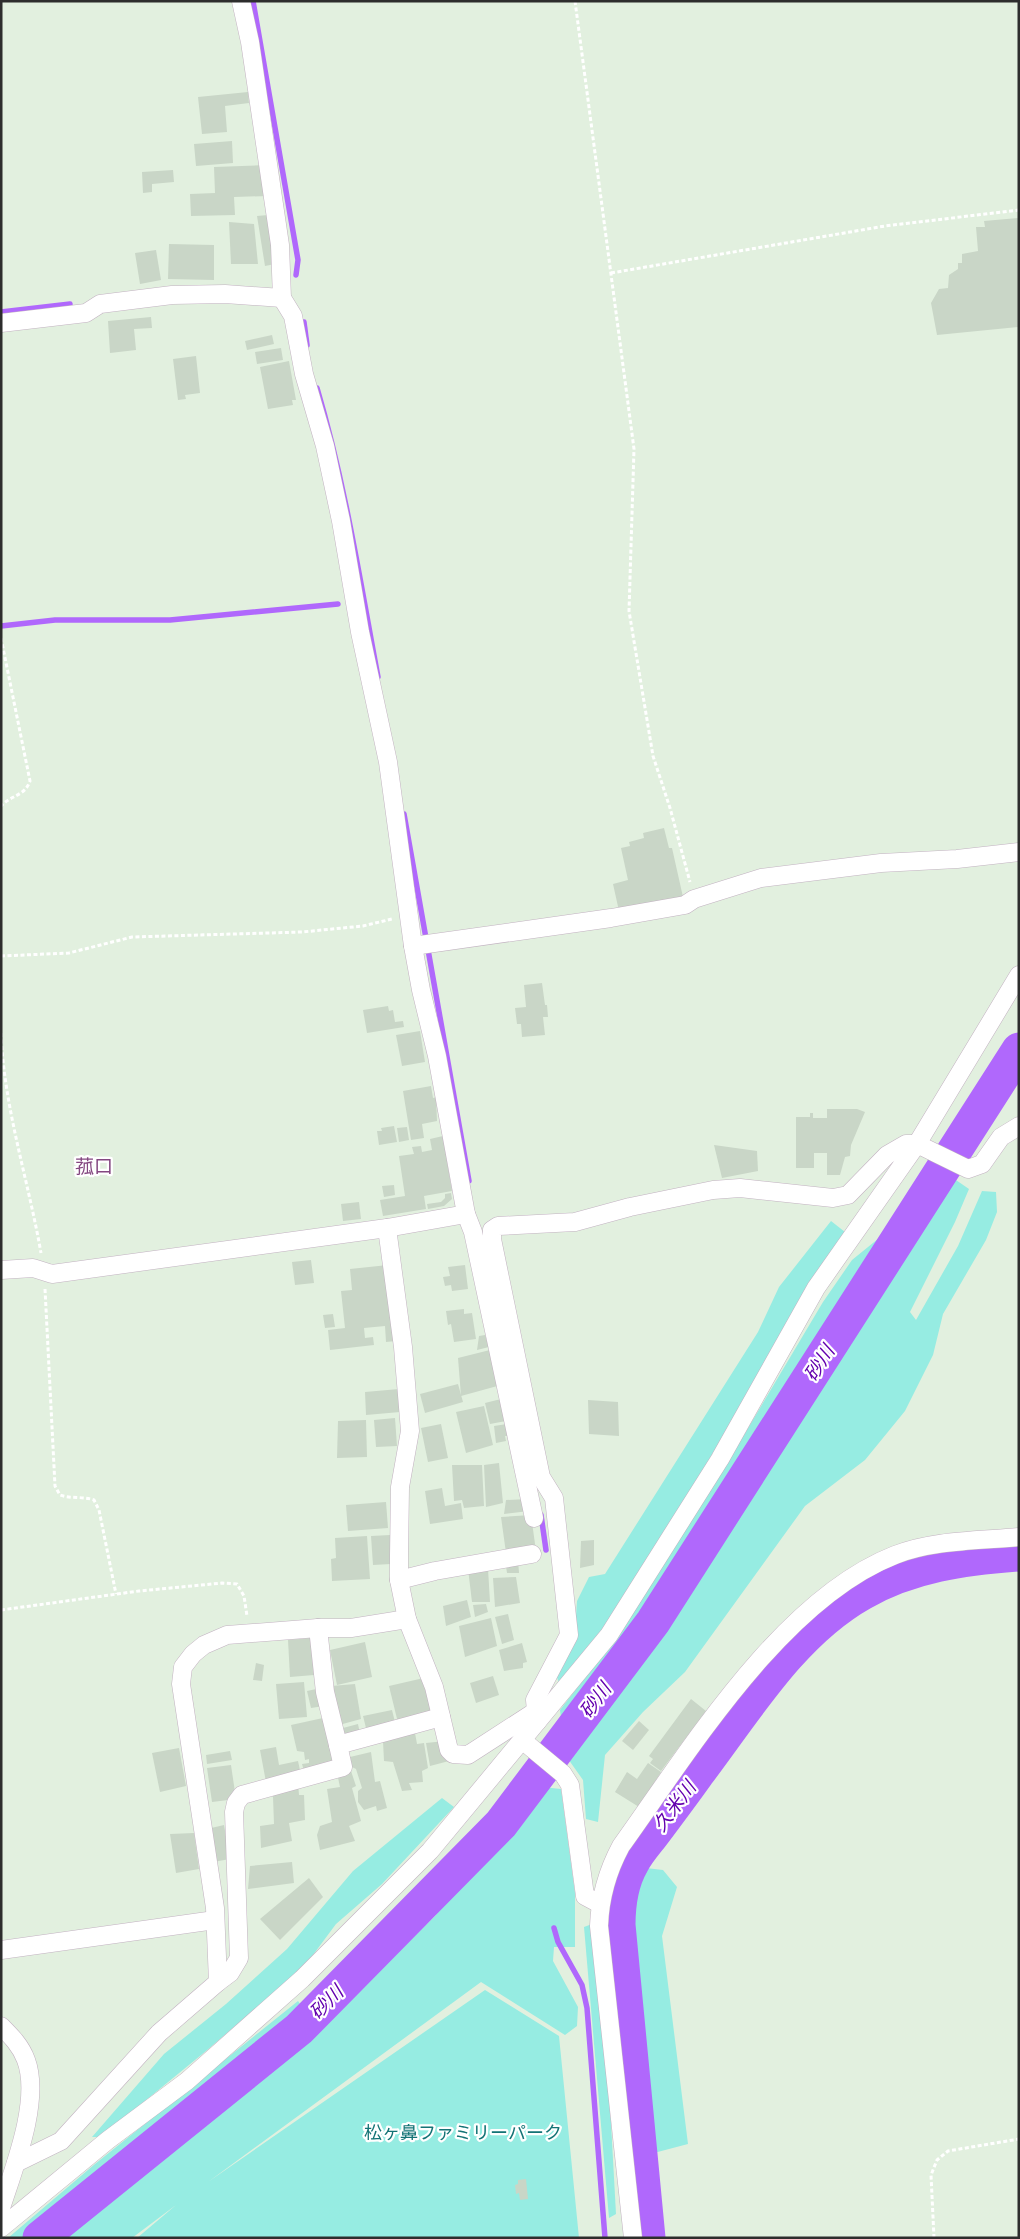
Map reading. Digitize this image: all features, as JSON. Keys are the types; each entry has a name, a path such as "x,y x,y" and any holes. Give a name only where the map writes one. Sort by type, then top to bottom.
{"street":[{"path":"241,1 250,42 280,245 282,298 293,316 304,374 325,446 360,632 388,762 407,915 422,944 423,1000 437,1056 466,1214 481,1231 492,1239 541,1477 554,1498 568,1635 535,1700 537,1717"},
{"path":"1,323 86,313 100,304 172,295 225,294 282,298"},
{"path":"422,944 611,918 685,905 694,899 761,878 881,863 957,859 1019,852"},
{"path":"1,2228 108,2140 187,2081 285,1996 430,1851 525,1743 537,1717 609,1635 720,1459 816,1288 917,1144 1019,975"},
{"path":"481,1231 498,1226 575,1222 630,1207 713,1190 740,1188 832,1198 848,1195 887,1155 906,1144 917,1144 968,1169 982,1164 1001,1137 1019,1126"},
{"path":"1,1270 33,1268 52,1274 387,1228 466,1214"},
{"path":"387,1228 403,1348 410,1431 400,1487 399,1580 407,1619 434,1687 449,1750 453,1754 468,1755 537,1717"},
{"path":"481,1231 534,1518"},
{"path":"632,2238 599,1926 600,1904 613,1860 626,1838 731,1694 777,1641 817,1602 849,1579 876,1563 897,1554 936,1544 1019,1537"},
{"path":"399,1580 435,1571 532,1554"},
{"path":"218,1982 216,1920 181,1684 183,1667 204,1644 227,1636 318,1628 351,1628 407,1619"},
{"path":"16,2163 61,2141 159,2033 230,1973 240,1958 234,1812 236,1803 242,1796 343,1767 325,1692 318,1628"},
{"path":"338,1745 441,1717"},
{"path":"525,1743 563,1774 570,1785 585,1896 600,1904"},
{"path":"1,1950 216,1920"},
{"path":"1,2026 16,2042 26,2060 30,2080 31,2102 16,2163 1,2208"}],"path":[{"path":"575,1 634,448 629,611 653,756 670,808 694,899"},
{"path":"611,272 885,226 1019,210"},
{"path":"1,638 30,780 28,787 20,795 8,800 1,806"},
{"path":"1,956 69,953 132,937 302,932 363,926 407,915"},
{"path":"1,1033 2,1062 18,1152 36,1222 44,1271 55,1486 60,1495 70,1498 86,1497 94,1500 97,1505 116,1594"},
{"path":"1,1610 116,1594 222,1583 237,1584 244,1596 250,1634"},
{"path":"934,2238 931,2175 937,2160 948,2151 1019,2139"}],"green space":[{"path":"953,1178 969,1189 955,1222 910,1312 916,1320 958,1246 982,1191 996,1192 997,1212 986,1240 943,1314 933,1355 905,1411 865,1460 805,1506 685,1672 643,1712 605,1755 598,1822 586,1819 583,1780 566,1756 560,1710 622,1630 729,1460 823,1302 852,1260"},
{"path":"831,1221 845,1232 713,1457 599,1635 560,1685 556,1675 575,1631 577,1601 589,1577 605,1574 758,1332 779,1287"},
{"name":"松ヶ鼻ファミリーパーク","path":"542,1787 561,1789 575,1893 575,1947 554,1947 553,1961 578,2007 577,2026 565,2035 481,1982 208,2182 485,1990 559,2036 579,2238 137,2238 176,2205 132,2238 8,2238 95,2164 298,2001 319,2030 435,1916 530,1798"},
{"path":"442,1798 454,1807 382,1884 336,1924 304,1967 101,2137 92,2137 164,2054 226,2004 287,1949 353,1871"},
{"path":"646,1868 663,1870 677,1887 662,1936 688,2144 650,2154 623,1921 632,1886"},
{"path":"592,1924 609,2087 616,2214 609,2218 584,1927"}],"building":[{"path":"248,92 249,103 225,106 227,132 202,134 198,97"},
{"path":"232,141 233,163 196,166 194,144"},
{"path":"266,165 268,196 234,197 235,215 191,216 190,194 215,193 214,167"},
{"path":"173,170 174,182 152,184 152,192 143,193 142,172"},
{"path":"268,215 275,264 265,266 257,216"},
{"path":"1019,218 1019,327 937,335 931,303 939,289 948,288 949,275 958,269 958,263 962,263 962,254 978,251 976,227 985,227 984,221"},
{"path":"229,222 254,224 258,264 231,264"},
{"path":"169,244 214,245 214,280 168,279"},
{"path":"156,250 161,280 140,284 135,253"},
{"path":"151,317 152,328 134,329 136,350 110,353 108,321"},
{"path":"272,335 274,344 247,350 245,341"},
{"path":"281,348 283,360 257,364 255,352"},
{"path":"196,356 200,393 185,395 186,399 178,400 173,359"},
{"path":"289,361 296,400 292,400 293,405 268,409 260,367"},
{"path":"664,828 669,848 672,848 683,897 619,911 613,884 628,880 621,848 630,846 629,842 644,838 643,833"},
{"path":"542,983 548,1017 543,1017 545,1035 522,1037 521,1024 517,1024 515,1008 526,1007 524,985"},
{"path":"388,1006 389,1011 393,1010 395,1022 403,1021 404,1027 367,1033 363,1010"},
{"path":"420,1031 425,1062 402,1066 396,1035"},
{"path":"431,1086 433,1098 436,1097 437,1121 422,1124 424,1138 411,1140 403,1091"},
{"path":"827,1109 857,1109 865,1112 851,1145 850,1156 845,1157 840,1175 827,1175 827,1153 814,1153 814,1168 796,1168 796,1117 810,1117 810,1113 813,1113 813,1118 827,1118"},
{"path":"394,1126 397,1142 379,1145 377,1131 382,1131 381,1128"},
{"path":"407,1127 409,1140 399,1142 397,1128"},
{"path":"443,1136 452,1191 424,1196 426,1209 383,1216 380,1200 405,1196 399,1156 414,1154 412,1147 421,1146 422,1152 432,1150 430,1139"},
{"path":"714,1145 757,1151 758,1171 722,1178"},
{"path":"394,1185 395,1195 384,1197 382,1186"},
{"path":"451,1193 452,1199 444,1206 428,1209 427,1204 441,1202 445,1198 445,1194"},
{"path":"359,1202 361,1219 343,1221 341,1204"},
{"path":"311,1260 314,1283 295,1285 292,1262"},
{"path":"388,1265 396,1341 386,1342 385,1326 364,1328 365,1338 373,1337 374,1345 330,1350 328,1330 345,1328 341,1291 352,1290 350,1269"},
{"path":"465,1265 468,1289 452,1291 451,1285 445,1286 443,1277 450,1276 448,1267"},
{"path":"464,1309 464,1314 472,1313 476,1339 454,1342 451,1324 448,1325 446,1311"},
{"path":"333,1314 335,1327 325,1328 323,1315"},
{"path":"485,1335 489,1347 477,1350 479,1336"},
{"path":"494,1349 501,1385 461,1396 458,1358"},
{"path":"458,1384 463,1402 425,1413 420,1394"},
{"path":"399,1389 400,1412 366,1415 365,1392"},
{"path":"501,1399 506,1421 490,1424 485,1403"},
{"path":"588,1400 618,1402 619,1436 589,1434"},
{"path":"484,1406 493,1445 466,1453 456,1412"},
{"path":"395,1418 397,1446 376,1447 374,1420"},
{"path":"366,1420 367,1457 337,1458 338,1421"},
{"path":"441,1424 448,1458 428,1462 421,1428"},
{"path":"507,1424 510,1436 505,1436 506,1441 496,1443 494,1426"},
{"path":"499,1463 503,1503 486,1507 484,1465"},
{"path":"452,1465 482,1465 484,1506 464,1508 462,1500 454,1501"},
{"path":"442,1488 445,1506 461,1503 463,1519 430,1524 425,1491"},
{"path":"528,1499 529,1511 504,1514 506,1500"},
{"path":"386,1502 388,1528 348,1531 346,1505"},
{"path":"531,1515 536,1551 506,1553 501,1517"},
{"path":"390,1535 391,1564 373,1565 371,1536"},
{"path":"367,1536 370,1579 332,1581 331,1559 336,1558 335,1538"},
{"path":"594,1540 594,1565 580,1568 581,1541"},
{"path":"518,1559 519,1573 507,1573 505,1560"},
{"path":"468,1569 488,1569 490,1602 472,1602"},
{"path":"516,1577 520,1603 495,1607 493,1578"},
{"path":"467,1600 471,1617 446,1626 443,1606"},
{"path":"486,1604 488,1612 475,1617 473,1605"},
{"path":"508,1614 514,1640 502,1644 495,1617"},
{"path":"491,1618 497,1646 465,1657 459,1626"},
{"path":"311,1638 314,1675 290,1677 288,1640"},
{"path":"365,1642 372,1677 337,1685 330,1650"},
{"path":"522,1643 527,1662 523,1663 523,1668 504,1671 499,1650"},
{"path":"256,1663 264,1665 262,1681 253,1680"},
{"path":"493,1676 499,1695 476,1703 470,1683"},
{"path":"428,1677 435,1715 398,1723 389,1686"},
{"path":"304,1682 307,1717 279,1719 276,1684"},
{"path":"355,1684 361,1719 339,1725 331,1686"},
{"path":"321,1688 324,1706 311,1708 307,1691"},
{"path":"691,1699 706,1711 661,1771 650,1763 653,1759 649,1756"},
{"path":"392,1710 396,1726 367,1732 363,1716"},
{"path":"323,1718 336,1766 304,1771 302,1764 309,1763 309,1759 305,1760 304,1752 297,1751 291,1725"},
{"path":"639,1721 649,1730 633,1750 622,1741"},
{"path":"358,1724 360,1734 343,1738 343,1728"},
{"path":"415,1733 417,1744 424,1743 428,1768 422,1771 423,1782 409,1783 412,1790 402,1791 393,1762 384,1761 383,1741"},
{"path":"445,1741 449,1761 430,1766 426,1743"},
{"path":"276,1747 279,1765 298,1761 301,1775 266,1782 260,1750"},
{"path":"179,1748 186,1786 160,1792 152,1753"},
{"path":"230,1751 232,1760 207,1764 206,1755"},
{"path":"371,1752 375,1782 380,1781 387,1808 377,1811 376,1806 364,1810 358,1802 358,1791 362,1788 356,1769 352,1767 350,1757"},
{"path":"648,1763 661,1772 639,1807 615,1792 627,1772 637,1779"},
{"path":"231,1765 236,1799 212,1802 207,1768"},
{"path":"351,1771 356,1786 352,1788 361,1821 349,1826 355,1841 320,1850 317,1835 320,1826 332,1822 327,1789 340,1787 337,1773"},
{"path":"298,1783 299,1795 304,1795 305,1820 289,1823 292,1841 261,1848 260,1826 274,1824 273,1797 269,1791"},
{"path":"224,1825 230,1859 213,1862 207,1829"},
{"path":"194,1833 199,1869 176,1873 170,1834"},
{"path":"292,1862 294,1883 248,1889 250,1866"},
{"path":"309,1878 323,1897 280,1940 260,1919"},
{"path":"526,2179 528,2199 520,2200 519,2193 516,2194 515,2185 518,2184 518,2180"}],"waterway":[{"path":"253,1 298,260 296,275"},
{"path":"1,312 70,304"},
{"path":"304,322 307,345"},
{"path":"317,388 344,496 378,677"},
{"path":"1,626 55,620 170,620 338,604"},
{"path":"404,814 469,1181"},
{"name":"砂川","path":"40,2238 299,2029 501,1824 653,1622 1019,1050"},
{"path":"541,1515 546,1550"},
{"name":"久米川","path":"648,2238 618,1925 620,1901 628,1870 641,1849 771,1675 791,1651 836,1610 881,1583 919,1569 958,1561 1019,1554"},
{"path":"554,1928 558,1942 582,1985 587,2008 605,2238"}],"district":[{"name":"菰口","path":"94,1166"}]}
